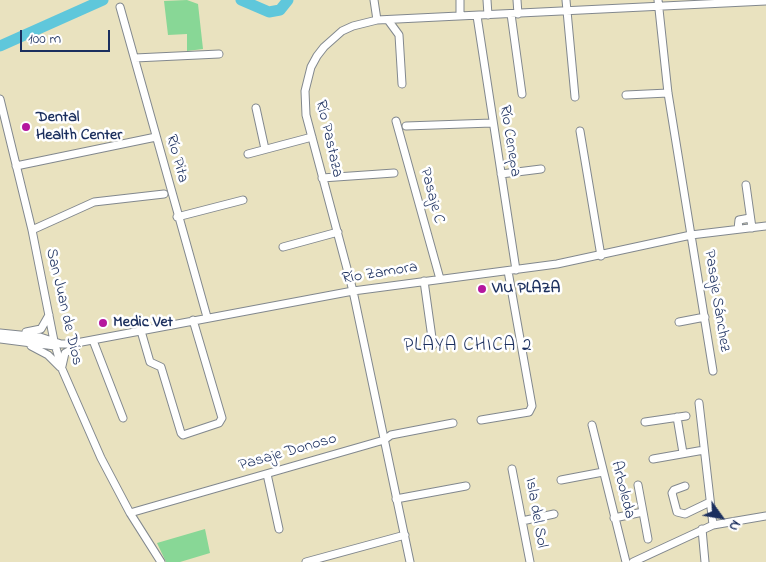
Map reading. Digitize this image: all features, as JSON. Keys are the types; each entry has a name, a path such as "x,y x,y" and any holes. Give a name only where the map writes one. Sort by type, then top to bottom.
{"street":[{"path":"374,0 377,20"},
{"path":"460,0 460,16"},
{"path":"487,0 488,15"},
{"path":"517,0 515,14 522,94"},
{"path":"566,0 575,98"},
{"name":"Río Pastaza","path":"410,562 353,291 306,115 305,91 311,67 317,56 342,31 359,24 377,20 567,11 658,3 766,1"},
{"name":"Pasaje Sánchez","path":"658,3 668,93 713,372"},
{"name":"Río Pita","path":"120,7 177,217 207,317"},
{"name":"Río Cenepa","path":"476,16 516,270"},
{"path":"388,20 399,35 402,84"},
{"path":"134,58 219,54"},
{"path":"626,94 668,93"},
{"name":"San Juan de Dios","path":"1,104 32,230 52,331 62,369 101,458 130,513 161,562"},
{"path":"256,108 265,149"},
{"name":"Pasaje C","path":"396,120 440,279"},
{"path":"406,126 492,123"},
{"path":"580,131 601,256"},
{"path":"248,154 312,137"},
{"path":"16,166 156,138"},
{"path":"501,174 541,170"},
{"path":"322,178 394,172"},
{"path":"746,186 752,228"},
{"path":"32,230 94,202 164,194"},
{"path":"177,217 243,200"},
{"path":"738,229 739,220 750,218"},
{"name":"Río Zamora","path":"0,339 55,344 105,340 207,317 353,291 516,270 601,256 691,235 766,226"},
{"path":"283,247 338,232"},
{"path":"481,420 529,412 532,406 508,271"},
{"path":"424,281 433,345"},
{"path":"9,334 41,329 49,315"},
{"path":"680,322 705,317"},
{"path":"141,331 150,362 161,368 183,435 219,423 222,418 192,320"},
{"path":"52,331 60,339 72,344"},
{"name":"Río Zamora","path":"0,333 40,337 55,344"},
{"path":"62,369 63,358 69,349 105,340"},
{"path":"16,341 44,352 62,369"},
{"path":"94,344 123,418"},
{"path":"699,403 713,526"},
{"path":"645,422 686,416"},
{"path":"677,417 683,453"},
{"name":"Pasaje Donoso","path":"130,513 384,440 391,435 453,424"},
{"name":"Arboleda","path":"592,425 626,562"},
{"path":"652,459 704,450"},
{"name":"Isla del Sol","path":"512,469 530,562"},
{"path":"561,480 603,472"},
{"path":"267,474 279,529"},
{"path":"638,485 648,539"},
{"path":"396,499 466,486"},
{"path":"685,486 672,492 677,512 685,514 710,502"},
{"path":"614,518 643,512"},
{"path":"522,521 554,514"},
{"path":"633,562 702,529 766,516"},
{"path":"702,529 705,562"},
{"path":"306,562 405,534"}],"green space":[{"path":"187,0 198,4 203,49 187,51 187,34 168,35 164,1"},
{"path":"205,529 210,553 180,562 166,562 157,543"}],"waterway":[{"name":"Río Pita","path":"0,46 103,0"},
{"name":"Río Pita","path":"241,0 269,12 280,10 288,0"}],"place":[{"name":"Dental Health Center","path":"26,127"},
{"name":"VIU PLAZA","path":"482,289"},
{"name":"Medic Vet","path":"103,323"}],"district":[{"name":"PLAYA CHICA 2","path":"468,347"}]}
